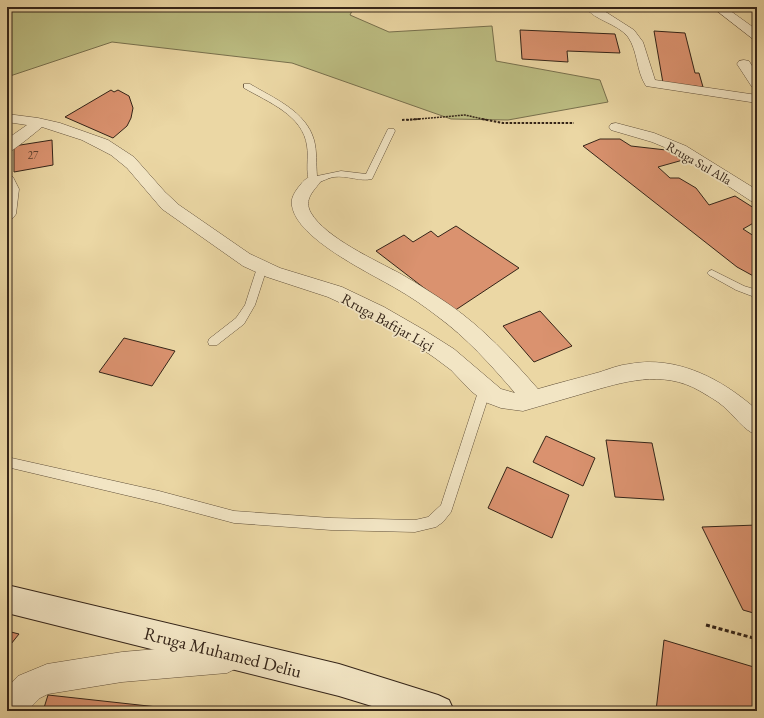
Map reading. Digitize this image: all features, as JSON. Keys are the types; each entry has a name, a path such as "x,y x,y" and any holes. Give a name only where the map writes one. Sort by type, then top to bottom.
{"street":[{"path":"590,7 629,30 635,38 651,83 657,86 757,99"},
{"path":"718,7 757,36"},
{"path":"757,63 744,64 757,84"},
{"name":"Rruga Baftjar Liçi","path":"7,118 22,119 39,123 93,140 112,150 128,160 166,202 249,262 262,268 347,297 386,318 426,341 458,364 484,392 513,402 533,399 629,372 654,370 679,374 706,384 730,399 752,419 757,426"},
{"path":"7,148 12,142 39,123"},
{"name":"Rruga Sul Alla","path":"616,127 652,137 680,149 757,197"},
{"path":"7,180 11,189 7,214"},
{"path":"313,181 305,188 300,198 301,211 312,226 351,254 405,285 437,306 476,336 504,364 533,399"},
{"name":"Rruga Muhamed Deliu","path":"7,599 339,680 438,711"},
{"path":"7,710 30,687 47,679 122,667 243,657"}],"lane":[{"path":"247,86 292,114 303,126 309,138 313,181 326,175 340,173 369,177 391,131"},
{"path":"214,342 240,320 250,305 262,268"},
{"path":"712,273 740,288 757,294"},
{"path":"7,462 159,497 234,517 331,524 415,526 431,523 438,518 446,508 484,392"}],"path":[{"path":"401,120 465,115 503,124 574,123"},
{"path":"706,625 757,639"}],"green space":[{"path":"7,7 354,7 350,15 389,32 492,26 496,61 600,80 608,102 508,120 451,119 292,63 112,42 7,77"}],"building":[{"path":"520,30 615,34 620,53 567,51 568,62 522,59"},
{"path":"654,31 685,33 695,73 699,73 703,87 663,83"},
{"path":"111,90 114,92 118,90 129,96 133,108 131,118 127,126 113,138 65,117"},
{"path":"600,139 620,139 631,146 666,150 683,160 658,167 670,178 679,178 696,188 709,205 735,196 757,210 757,221 743,229 757,238 757,278 737,267 583,146"},
{"path":"52,140 53,165 14,172 14,146"},
{"path":"456,226 519,268 454,311 376,251 404,235 413,242 431,231 438,237"},
{"path":"540,311 572,346 534,362 503,326"},
{"path":"124,338 175,351 152,386 99,372"},
{"path":"546,436 595,458 583,486 533,462"},
{"path":"606,440 652,443 664,500 615,497"},
{"path":"507,467 569,495 552,538 488,508"},
{"path":"757,525 757,614 743,610 702,527"},
{"path":"7,631 19,634 7,649"},
{"path":"664,640 757,668 757,711 656,711"},
{"path":"48,695 194,711 43,711"}]}
